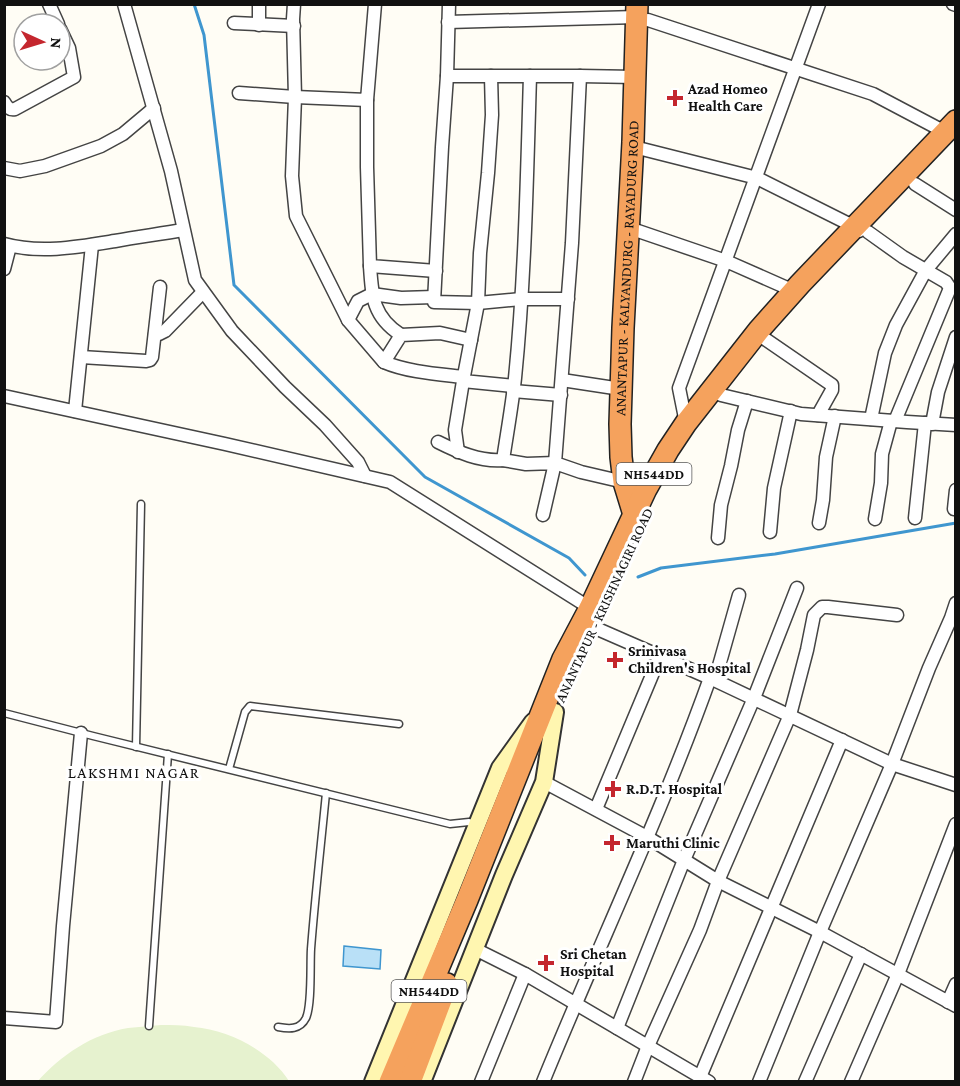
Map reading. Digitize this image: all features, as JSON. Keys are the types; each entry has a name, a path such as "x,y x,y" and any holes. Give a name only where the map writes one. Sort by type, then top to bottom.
{"highway":[{"name":"ANANTAPUR - KALYANDURG - RAYADURG ROAD","path":"637,522 624,482 621,457 621,389 635,77 643,12"},
{"name":"ANANTAPUR - KALYANDURG - RAYADURG ROAD","path":"643,12 642,149 630,390 630,460 635,477 651,492"},
{"name":"ANANTAPUR - KRISHNAGIRI ROAD","path":"410,1082 472,903 531,775 563,659 592,617 651,492 668,450 686,423 759,330 794,291 915,184 952,132"},
{"name":"ANANTAPUR - KRISHNAGIRI ROAD","path":"651,492 721,395 765,339 952,132"},
{"name":"NH544DD","path":"390,1082 472,903"}],"street":[{"path":"124,4 171,171 193,276 232,331 358,462 365,476"},
{"path":"259,4 259,24"},
{"path":"294,4 295,98 292,176 296,216 348,320 384,362 394,366 561,395"},
{"path":"375,4 367,100 372,294 386,322 401,335 440,333 471,340"},
{"path":"449,4 434,302 478,303 521,299 568,299"},
{"path":"686,423 679,388 819,4"},
{"path":"448,22 643,12 873,94 952,132"},
{"path":"234,23 294,26"},
{"path":"4,102 10,109 15,109 74,77 72,65"},
{"path":"543,515 555,463 561,395 580,75"},
{"path":"447,76 635,77"},
{"path":"458,452 455,430 478,303 492,115 491,76"},
{"path":"503,460 513,388 521,299 528,172 530,76"},
{"path":"239,93 295,98 367,100"},
{"path":"4,168 20,171 45,166 101,146 123,134 154,108"},
{"path":"642,149 757,178 863,232 948,284 950,290 893,421 882,454 881,483 875,519"},
{"path":"915,184 956,210"},
{"path":"4,269 7,245 34,249 92,245 183,230"},
{"path":"638,231 726,261 794,291"},
{"path":"871,419 885,353 891,336 926,270 956,234"},
{"path":"75,411 92,245"},
{"path":"370,266 436,271"},
{"path":"81,357 148,361 152,357 160,287"},
{"path":"155,334 165,331 203,292"},
{"path":"348,320 358,301 372,294 401,298 434,297"},
{"path":"384,362 401,335"},
{"path":"915,518 928,424 950,370 956,338"},
{"path":"765,339 832,385 818,415"},
{"path":"562,380 621,389"},
{"path":"721,395 818,415 956,425"},
{"path":"4,396 390,482 592,617 660,656 892,764 956,785"},
{"path":"718,538 721,505 747,401"},
{"path":"770,532 774,488 791,411"},
{"path":"819,523 826,457 835,416"},
{"path":"438,442 458,452 477,457 526,464 555,463 624,482"},
{"path":"954,509 956,490"},
{"path":"616,1028 684,860 754,698 797,588"},
{"path":"543,1082 713,679 739,595"},
{"path":"759,1082 892,764 956,603"},
{"path":"634,1082 790,715 814,615 822,607 828,607 897,615"},
{"path":"596,809 660,656"},
{"path":"422,1082 544,782 549,709"},
{"path":"373,1082 500,768 549,709"},
{"path":"4,1018 56,1022 81,733"},
{"path":"475,949 525,974 705,1079 771,907 842,740"},
{"path":"544,782 647,837 718,881 820,932 952,1004 956,984"},
{"path":"851,1082 898,974 956,824"},
{"path":"805,1082 861,954"},
{"path":"481,1082 525,974"}],"lane":[{"path":"136,747 141,504"},
{"path":"229,770 245,712 250,706 399,724"},
{"path":"4,713 450,824 469,822 476,825"},
{"path":"149,1026 168,754"},
{"path":"278,1027 292,1029 298,1026 304,1021 308,1011 311,950 326,793"}],"green space":[{"path":"182,1025 207,1029 234,1037 271,1060 289,1081 37,1082 56,1063 78,1047 102,1035 128,1028"}],"water":[{"path":"344,946 381,950 380,969 343,966"}],"waterway":[{"path":"194,4 204,35 234,285 425,477 569,558 585,575"},
{"path":"638,577 661,568 775,554 956,523"}],"place":[{"name":"Azad Homeo Health Care","path":"675,98"},
{"name":"Srinivasa Children's Hospital","path":"615,660"},
{"name":"R.D.T. Hospital","path":"613,789"},
{"name":"Maruthi Clinic","path":"612,843"},
{"name":"Sri Chetan Hospital","path":"546,963"}],"district":[{"name":"LAKSHMI NAGAR","path":"134,772"}]}
